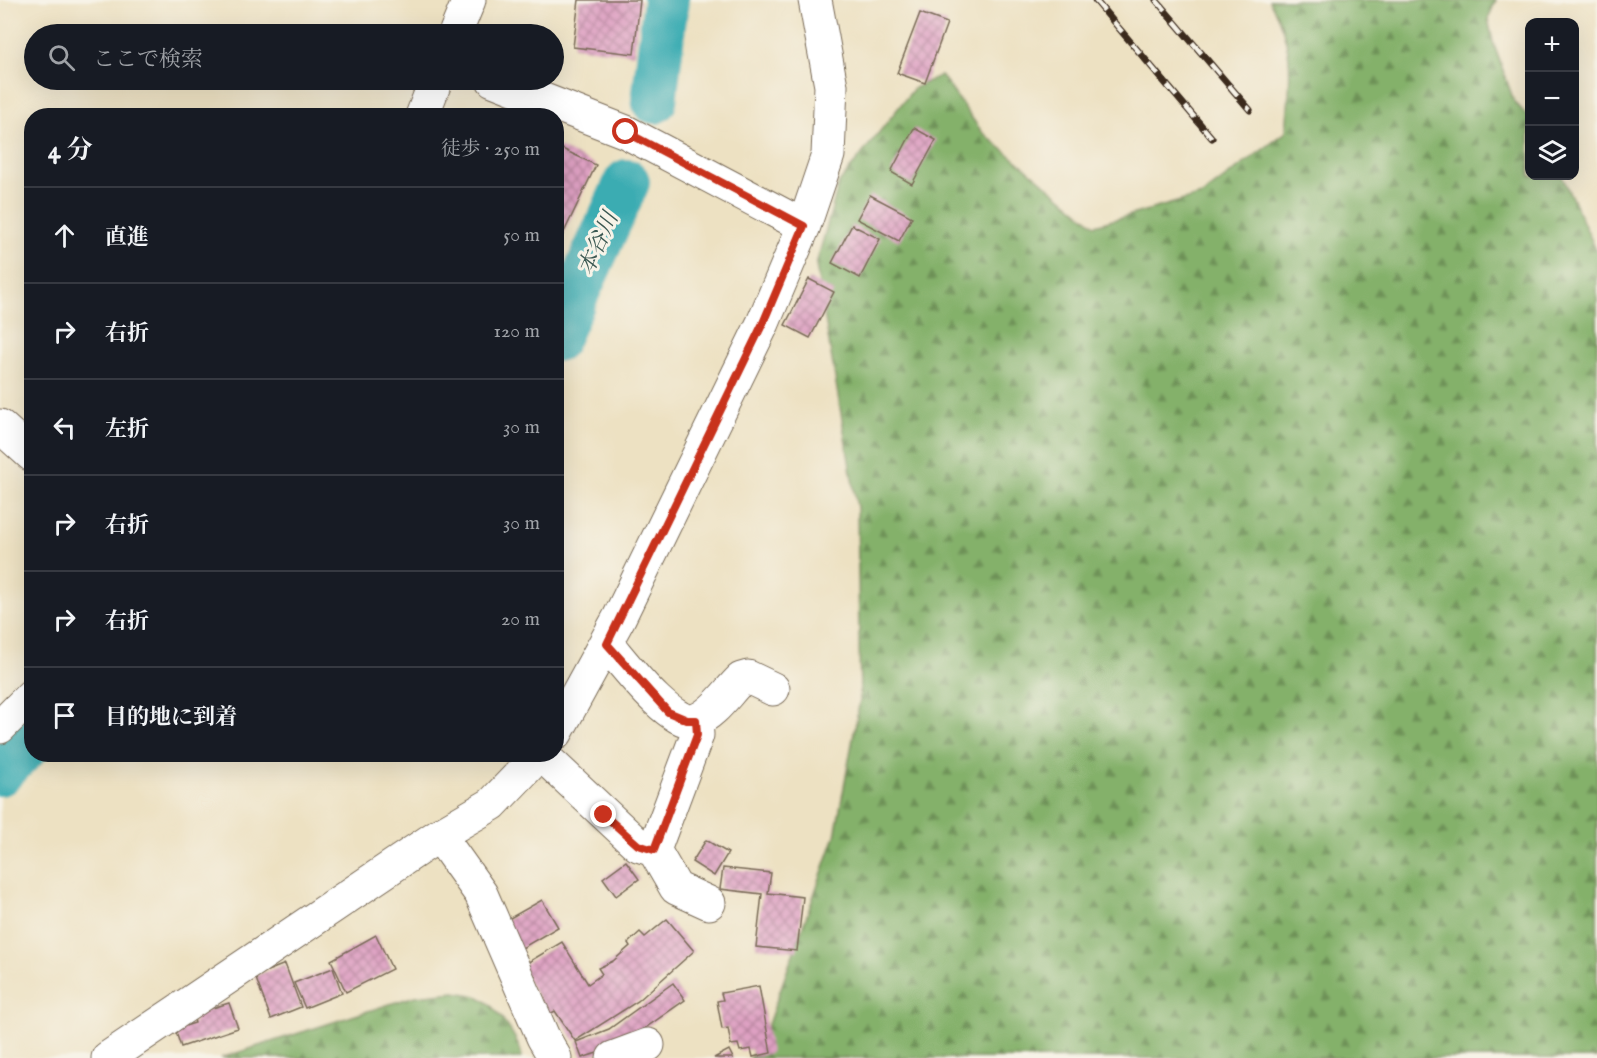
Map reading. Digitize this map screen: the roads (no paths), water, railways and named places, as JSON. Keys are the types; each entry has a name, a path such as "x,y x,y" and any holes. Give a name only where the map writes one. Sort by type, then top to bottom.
{"street":[{"path":"458,24 469,0"},
{"path":"564,718 607,644 763,323 804,226 828,155 831,86 815,0"},
{"path":"425,108 432,90"},
{"path":"519,90 626,132 804,226"},
{"path":"0,426 24,448"},
{"path":"607,644 668,712 687,720 696,720 741,679 748,677 772,689"},
{"path":"0,727 24,703"},
{"path":"654,850 697,735 696,720"},
{"path":"108,1058 439,835 492,804 533,762"},
{"path":"550,762 638,845 654,850 676,888 709,903"},
{"path":"439,835 481,894 543,1037 555,1058"},
{"path":"613,1058 648,1045"}],"waterway":[{"name":"本谷川","path":"654,101 666,0"},
{"name":"本谷川","path":"564,321 627,182"},
{"name":"本谷川","path":"0,773 24,749"}],"railway":[{"path":"1095,0 1212,138"},
{"path":"1156,0 1250,110"}]}
